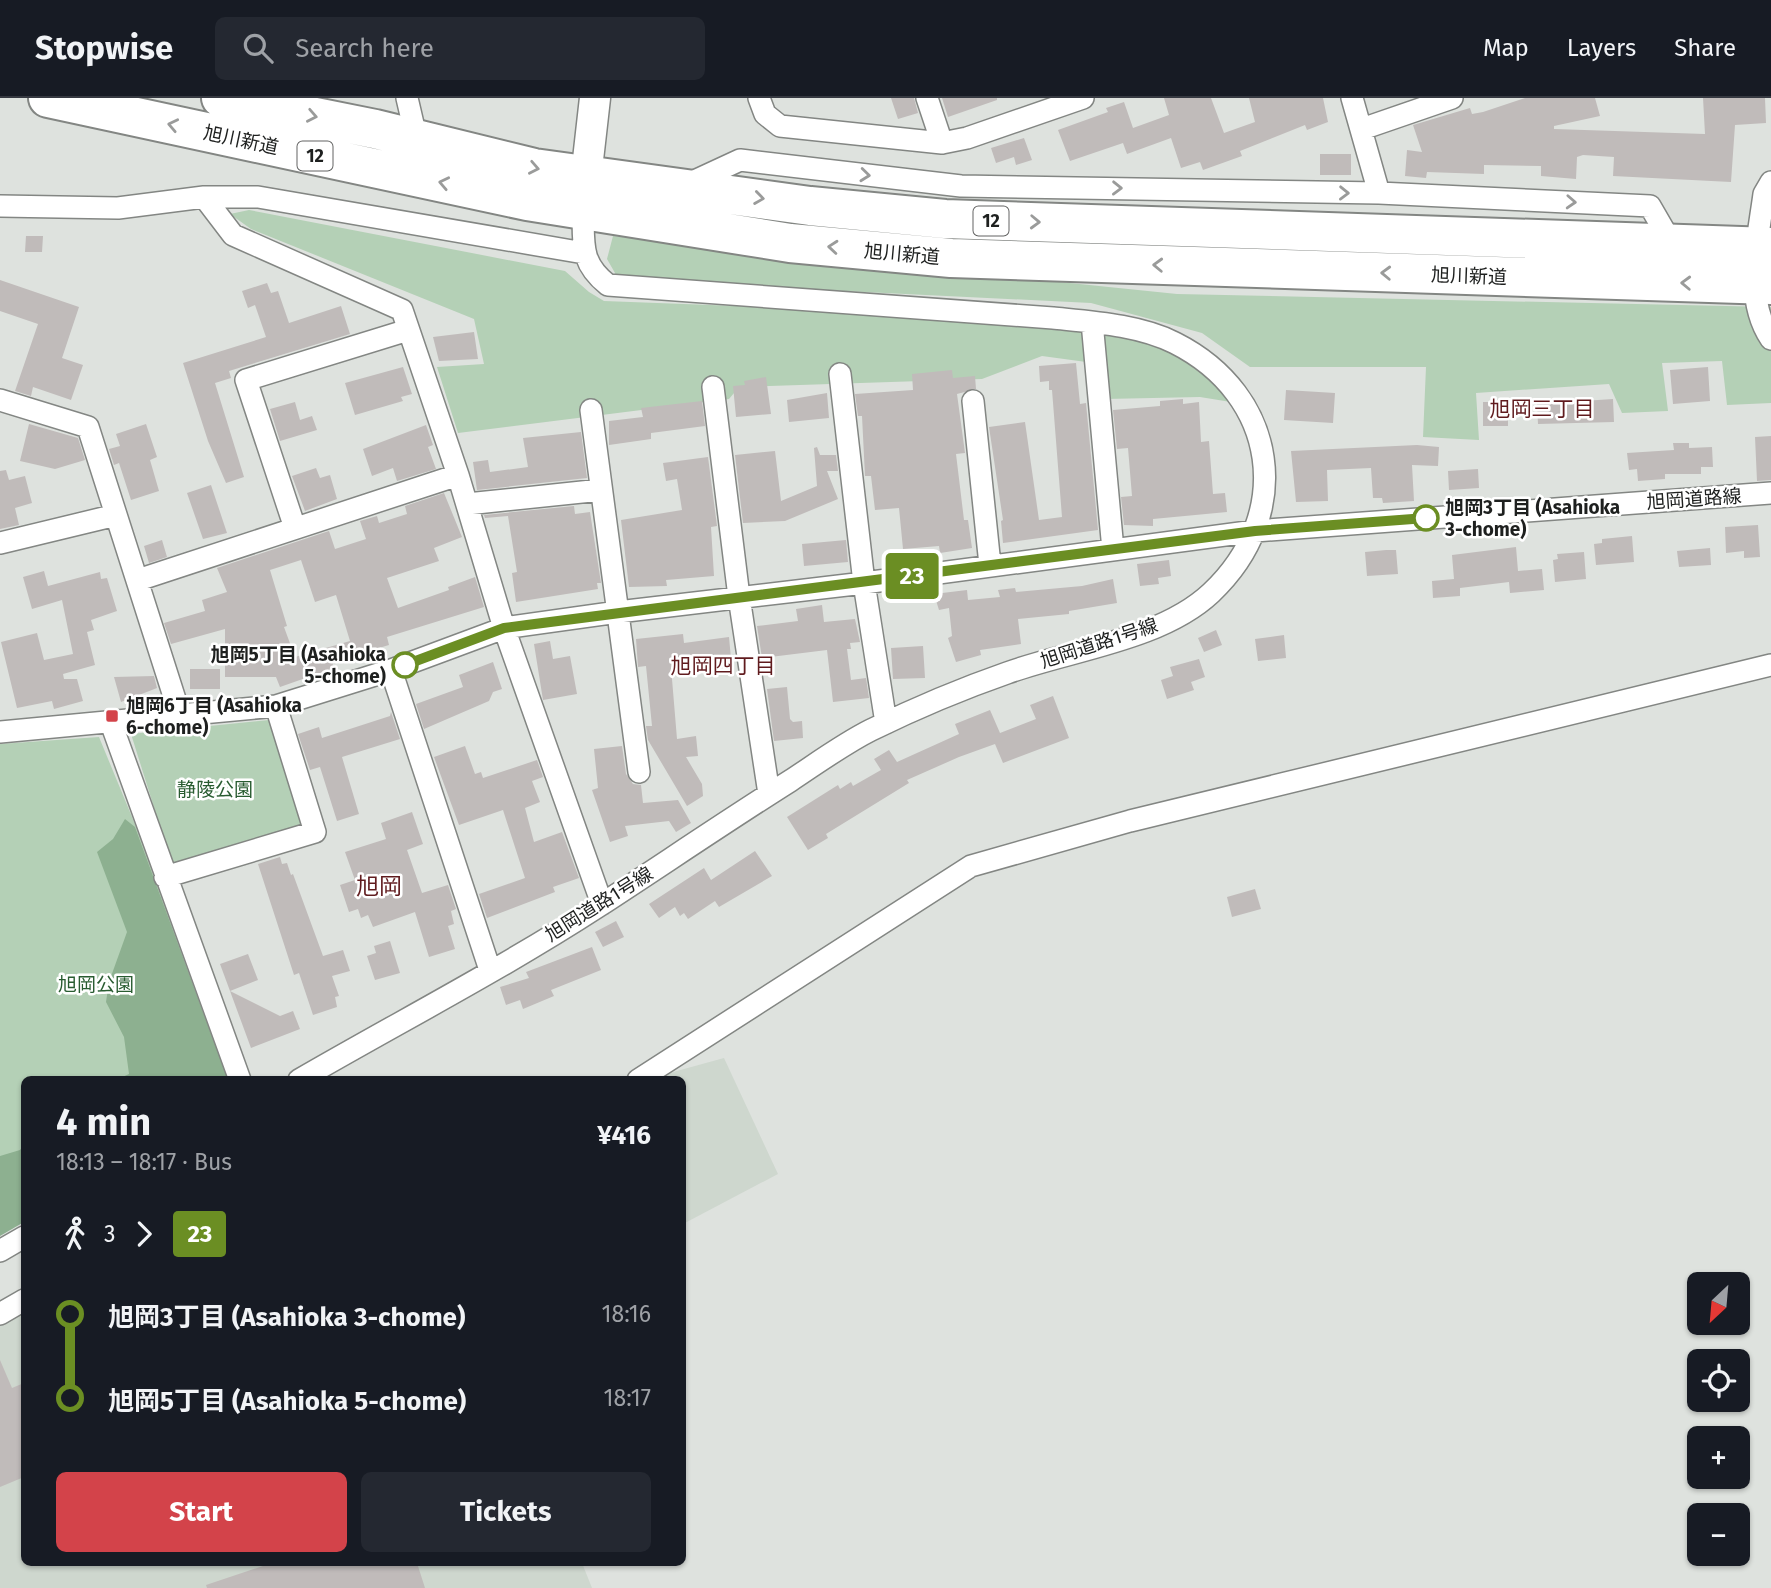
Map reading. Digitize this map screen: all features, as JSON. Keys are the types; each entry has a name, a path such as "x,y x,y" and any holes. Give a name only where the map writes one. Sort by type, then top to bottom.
{"highway":[{"name":"旭川新道","path":"48,98 514,198 681,187 810,206 945,219 1764,247"},
{"name":"旭川新道","path":"222,98 375,129 534,168 584,193 790,243 951,258 1763,285"}],"main road":[{"path":"584,193 595,98"}],"street":[{"path":"407,98 417,141"},
{"path":"759,98 765,114 780,126 942,143 967,138 1083,98"},
{"path":"927,98 942,143"},
{"path":"1352,98 1379,193"},
{"path":"1362,129 1452,98"},
{"path":"681,187 740,160 961,186 1379,193 1650,206 1672,244"},
{"path":"1771,182 1764,194 1763,285 1759,311 1771,339"},
{"path":"0,206 118,208 204,197 258,197 583,253 584,193"},
{"path":"204,197 233,234 402,310 458,475 504,628 602,904"},
{"name":"旭岡道路1号線","path":"306,1076 602,904 868,731 1007,673 1152,629 1208,596 1239,564 1264,506 1265,465 1256,432 1243,404 1199,356 1171,341 1093,322 608,285 592,272 583,253"},
{"path":"1093,322 1113,550"},
{"path":"295,528 246,380 408,330"},
{"path":"840,374 864,583 886,723"},
{"path":"713,387 739,597 769,794"},
{"path":"0,400 88,427 180,715"},
{"path":"972,401 990,565"},
{"path":"591,410 639,772"},
{"path":"138,580 458,475"},
{"path":"467,504 601,490"},
{"name":"旭岡道路線","path":"0,732 276,706 391,670 504,628 618,612 864,583 1255,531 1771,493"},
{"path":"0,543 116,515"},
{"path":"644,1076 971,866 1130,821 1771,665"},
{"path":"391,670 490,970"},
{"path":"165,877 316,832 276,706"},
{"path":"111,723 239,1076"},
{"path":"0,1251 21,1239"},
{"path":"0,1314 21,1302"}],"shaded area":[{"path":"724,1058 778,1174 686,1222 686,1076 659,1076"},
{"path":"21,1314 21,1566 583,1566 592,1588 0,1588 0,1326"}],"green space":[{"path":"249,210 565,271 604,301 1053,318 1171,341 1243,404 1200,397 1105,399 1101,364 1042,356 982,379 739,387 729,399 458,433 437,367 484,364 474,319 251,229 230,214"},
{"path":"613,236 1177,294 1771,307 1771,403 1727,405 1722,361 1662,363 1668,411 1622,413 1609,384 1476,393 1479,440 1423,437 1426,367 1250,367 1202,333 1091,303 619,280 607,259"},
{"name":"静陵公園","path":"269,720 306,826 173,868 131,734"},
{"name":"旭岡公園","path":"99,737 158,880 230,1076 21,1076 21,1167 0,1175 0,744"},
{"path":"125,819 135,827 227,1076 125,1076 129,1074 124,1037 106,1002 109,982 127,932 97,852 113,839"},
{"path":"20,1150 21,1224 0,1236 0,1156"}],"building":[{"path":"891,98 914,98 918,113 898,119"},
{"path":"942,98 997,98 997,100 948,117"},
{"path":"1164,98 1211,98 1224,133 1255,122 1249,98 1323,98 1328,122 1307,130 1305,125 1240,151 1242,156 1203,170 1200,162 1181,168 1171,138 1127,154 1123,143 1070,161 1058,130 1108,112 1106,108 1124,102 1133,128 1169,115"},
{"path":"1525,98 1595,98 1600,116 1554,126 1554,129 1705,134 1703,98 1765,98 1766,123 1735,125 1731,182 1613,176 1614,157 1583,155 1577,157 1576,179 1541,176 1541,166 1484,165 1484,174 1427,172 1426,178 1405,176 1407,150 1422,152 1413,125 1470,108 1472,114 1483,112"},
{"path":"1024,138 1032,160 1016,165 1014,157 996,163 991,148"},
{"path":"1320,154 1351,154 1351,175 1320,175"},
{"path":"26,236 43,236 42,252 25,252"},
{"path":"0,280 79,307 62,358 83,365 71,400 33,387 31,396 15,391 38,324 0,311"},
{"path":"267,283 271,293 278,291 289,323 341,306 350,334 229,371 231,378 215,383 244,477 226,483 208,441 183,363 266,337 255,305 248,308 242,291"},
{"path":"474,332 478,359 439,361 433,337"},
{"path":"1076,363 1080,404 1086,403 1098,530 1003,543 1003,520 989,427 1025,422 1039,520 1062,517 1052,390 1049,390 1049,381 1040,382 1039,366"},
{"path":"403,367 412,394 401,397 403,401 355,415 345,383"},
{"path":"1708,367 1710,401 1673,404 1670,370"},
{"path":"952,370 953,378 975,376 976,389 957,394 965,453 956,454 964,520 968,520 972,548 940,553 939,546 903,549 899,508 875,510 871,476 865,476 862,416 858,416 855,394 913,390 912,374"},
{"path":"766,377 771,414 736,417 733,386 745,385 744,381"},
{"path":"1286,390 1335,393 1333,423 1284,420"},
{"path":"827,393 829,418 789,422 787,400"},
{"path":"1183,399 1183,404 1199,402 1201,442 1209,441 1213,494 1225,493 1227,512 1153,519 1153,526 1124,525 1121,497 1132,496 1128,448 1117,449 1113,410 1160,406 1160,401"},
{"path":"1613,399 1614,422 1538,424 1537,404"},
{"path":"702,401 705,426 651,433 651,439 609,445 609,421 643,417 641,408"},
{"path":"295,402 300,420 312,416 317,430 280,441 270,409"},
{"path":"1483,402 1508,402 1508,426 1483,426"},
{"path":"29,424 78,438 85,460 55,469 20,461"},
{"path":"146,424 157,457 150,460 159,491 131,500 119,463 114,465 109,449 120,446 116,434"},
{"path":"426,425 433,445 428,447 436,469 397,481 393,468 372,476 363,449"},
{"path":"581,432 587,478 477,490 473,462 488,460 490,472 528,467 523,438"},
{"path":"1771,436 1771,480 1757,481 1755,437"},
{"path":"1673,443 1689,443 1689,448 1712,447 1713,467 1701,467 1701,474 1665,474 1665,479 1638,481 1637,469 1629,470 1627,453 1674,450"},
{"path":"1417,445 1439,447 1438,466 1412,465 1414,501 1383,503 1382,498 1373,498 1371,468 1327,470 1328,501 1296,502 1291,451"},
{"path":"817,447 820,455 836,455 838,471 827,471 838,499 785,521 743,523 735,455 775,451 781,501 817,486 814,448"},
{"path":"708,457 717,526 711,527 714,576 666,580 667,586 629,587 621,520 682,510 677,479 666,481 663,463"},
{"path":"316,468 320,478 330,475 337,499 305,511 292,476"},
{"path":"1478,469 1479,488 1449,490 1448,471"},
{"path":"6,470 9,480 25,476 32,503 15,508 19,525 0,529 0,471"},
{"path":"211,485 227,533 203,539 187,493"},
{"path":"444,493 462,537 434,548 439,561 387,578 398,608 449,590 448,587 475,577 484,607 387,637 389,645 332,662 334,668 280,687 276,677 225,677 225,629 171,644 164,623 205,611 202,600 227,592 217,568 329,531 335,549 366,539 360,521 377,516 379,523 407,514 405,506","holes":["301,560 315,602 336,595 350,641 295,657 284,627 287,626 270,570"]},
{"path":"574,506 575,514 590,512 601,583 597,583 598,589 516,602 512,573 517,572 508,516 485,518 484,515"},
{"path":"1758,525 1760,557 1744,558 1744,551 1726,553 1725,527"},
{"path":"1632,536 1634,562 1596,565 1594,544 1602,543 1602,539"},
{"path":"162,540 167,557 149,563 144,546"},
{"path":"846,540 848,562 804,566 802,544"},
{"path":"1516,547 1518,571 1542,569 1544,590 1510,593 1509,582 1460,588 1460,596 1433,598 1432,581 1454,579 1452,555"},
{"path":"1710,548 1711,565 1679,567 1677,551"},
{"path":"1396,550 1398,574 1367,576 1365,552"},
{"path":"1584,552 1586,579 1555,582 1553,560 1558,559 1557,554"},
{"path":"1169,560 1171,576 1158,578 1159,584 1140,586 1137,564"},
{"path":"44,571 48,586 100,572 101,579 107,578 117,611 91,620 94,630 87,632 95,665 63,674 64,679 77,679 83,701 54,709 52,701 17,708 1,642 37,633 44,660 73,654 62,600 32,609 23,577"},
{"path":"1113,579 1117,603 1069,611 1069,614 1018,619 1021,644 980,650 981,655 956,662 948,638 952,636 949,608 939,610 934,594 967,590 968,600 1000,597 998,590 1015,588 1016,592 1082,586"},
{"path":"822,605 824,622 855,619 860,642 850,643 851,649 847,649 851,680 866,678 869,698 833,702 827,650 762,658 757,626 798,621 796,609"},
{"path":"1216,630 1222,645 1204,652 1198,638"},
{"path":"683,634 684,643 729,637 731,659 671,667 677,739 696,736 698,756 686,757 702,784 703,796 687,806 648,740 646,726 652,726 646,666 638,667 636,639"},
{"path":"1284,635 1286,658 1258,661 1255,639"},
{"path":"550,641 553,659 570,656 577,694 543,700 534,644"},
{"path":"923,646 925,678 893,679 891,648"},
{"path":"1199,659 1205,677 1191,682 1194,690 1167,699 1161,680 1173,676 1170,667"},
{"path":"493,662 502,689 493,692 489,701 424,729 416,704 463,687 459,675"},
{"path":"190,669 220,669 220,689 190,689"},
{"path":"154,676 157,688 121,702 114,677"},
{"path":"787,687 790,719 793,722 802,721 803,738 774,741 767,689"},
{"path":"1053,696 1069,738 1003,763 995,744 959,757 907,780 909,783 826,834 828,838 808,850 787,817 838,785 840,789 851,782 853,786 881,770 874,759 889,750 897,762 959,734 955,724 990,710 1000,733 1036,719 1030,705"},
{"path":"391,712 400,739 342,757 359,814 337,821 320,767 310,770 298,734 319,727 322,738 390,716"},
{"path":"465,746 475,774 481,772 483,778 537,760 543,777 532,781 540,802 525,808 534,842 562,832 579,878 553,887 555,892 487,918 479,894 525,878 503,810 459,825 434,757"},
{"path":"622,746 626,774 633,784 641,785 643,803 678,800 691,823 676,832 669,821 625,826 628,836 610,842 592,790 598,788 594,749"},
{"path":"412,812 423,844 407,850 422,893 448,885 456,909 451,911 454,924 448,926 455,949 429,957 415,912 373,927 368,915 361,918 358,909 349,912 340,885 355,880 345,852 386,839 381,823"},
{"path":"755,851 772,876 719,907 715,901 688,919 684,913 680,916 675,907 659,918 649,904 704,868 711,880"},
{"path":"280,857 282,864 287,863 291,875 293,874 323,956 343,950 350,971 332,976 339,996 335,997 337,1007 313,1015 299,973 294,975 258,864"},
{"path":"1255,889 1261,909 1232,917 1227,897"},
{"path":"616,921 624,937 603,947 595,932"},
{"path":"390,941 400,973 375,980 367,956 376,953 374,946"},
{"path":"592,947 601,970 551,990 554,996 523,1009 520,1000 506,1005 500,987 529,978 526,972"},
{"path":"248,954 258,980 230,991 220,964"},
{"path":"230,991 280,1016 293,1011 300,1029 251,1048"},
{"path":"0,1360 12,1388 21,1384 21,1478 0,1487"},
{"path":"263,1566 418,1566 425,1588 207,1588 206,1585"}],"bus line":[{"name":"23","path":"405,665 504,628 1255,531 1426,518"}],"place":[{"name":"旭岡3丁目 (Asahioka 3-chome)","path":"1426,518"},
{"name":"旭岡5丁目 (Asahioka 5-chome)","path":"405,665"},
{"name":"旭岡6丁目 (Asahioka 6-chome)","path":"112,716"}],"district":[{"name":"旭岡三丁目","path":"1542,409"},
{"name":"旭岡四丁目","path":"723,666"},
{"name":"旭岡","path":"379,886"}]}
